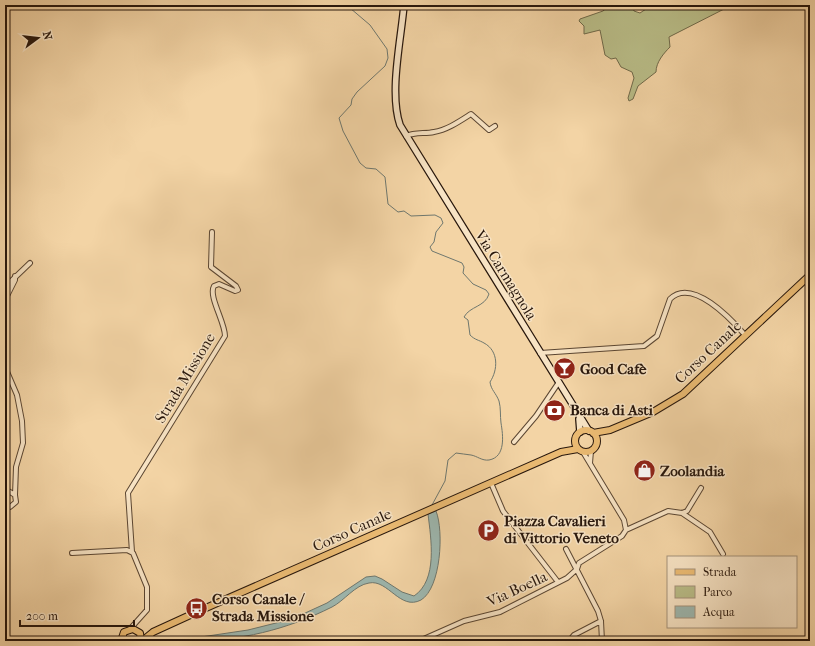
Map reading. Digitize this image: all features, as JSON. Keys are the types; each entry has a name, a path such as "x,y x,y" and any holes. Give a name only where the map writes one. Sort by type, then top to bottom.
{"main road":[{"name":"Via Carmagnola","path":"404,5 395,103 400,125 578,415 591,432"},
{"name":"Corso Canale","path":"139,632 141,641 153,632 561,452 575,442 576,436 580,432 610,430 653,412 684,394 810,275"},
{"name":"Via Carmagnola","path":"578,415 580,432"},
{"name":"Corso Canale","path":"561,452 580,450 591,451 596,442 610,430"},
{"path":"591,432 596,442"},
{"path":"575,442 580,450"},
{"name":"Corso Canale","path":"130,628 139,632 153,632"},
{"path":"121,641 122,633 130,628"}],"street":[{"path":"406,136 440,131 471,114 488,130 495,126"},
{"name":"Strada Missione","path":"130,628 147,610 148,590 132,552 128,493 225,336 224,325 212,294 214,286 220,284 234,291 238,290 236,286 211,267 212,232"},
{"path":"5,287 30,263"},
{"path":"5,300 16,280 15,276"},
{"path":"540,353 644,346 656,336 670,299 674,295 684,292 693,294 722,311 745,335"},
{"path":"5,367 17,395 22,421 23,443 16,467 16,502 14,505 5,506"},
{"path":"514,442 536,416 559,382"},
{"path":"580,450 624,520 626,530"},
{"path":"590,466 591,451"},
{"path":"491,483 503,512 558,582"},
{"path":"682,513 687,511 701,488"},
{"path":"5,489 15,495"},
{"name":"Via Boella","path":"419,641 464,621 500,612 558,582 576,569 579,563 622,536 626,530 668,511 682,513"},
{"path":"682,513 710,532 723,554"},
{"path":"566,549 598,611 601,621 602,641"},
{"path":"72,553 132,552"},
{"name":"Strada Missione","path":"138,620 139,632"},
{"path":"569,641 574,634 601,621"}],"green space":[{"path":"610,5 632,5 634,11 640,13 652,5 730,6 669,37 670,47 659,61 656,72 638,86 633,99 629,101 628,98 634,78 632,72 621,67 616,58 611,59 605,55 600,30 584,34 584,26 579,21 580,19 603,11"}],"water":[{"path":"436,511 440,532 437,572 428,594 421,600 414,602 407,601 376,583 369,583 364,584 354,590 332,607 280,628 262,633 226,639 189,641 201,637 248,630 292,619 327,603 366,577 375,576 402,592 414,596 422,589 430,570 431,547 428,514"}],"waterway":[{"path":"349,5 350,8 370,25 387,49 388,58 385,66 357,92 352,99 351,105 339,118 343,131 360,163 366,168 376,169 385,177 388,204 398,212 404,211 411,216 435,215 441,218 443,223 436,232 434,242 430,247 432,251 462,263 464,267 463,273 473,284 486,290 489,294 484,302 467,313 464,317 468,320 470,335 489,346 495,356 495,372 490,382 500,404 503,439 501,450 498,455 489,460 456,453 448,460 445,481 432,505"}],"place":[{"name":"Good Cafè","path":"565,369"},
{"name":"Banca di Asti","path":"554,410"},
{"name":"Zoolandia","path":"644,471"},
{"name":"Piazza Cavalieri di Vittorio Veneto","path":"489,530"},
{"name":"Corso Canale / Strada Missione","path":"196,608"}]}
